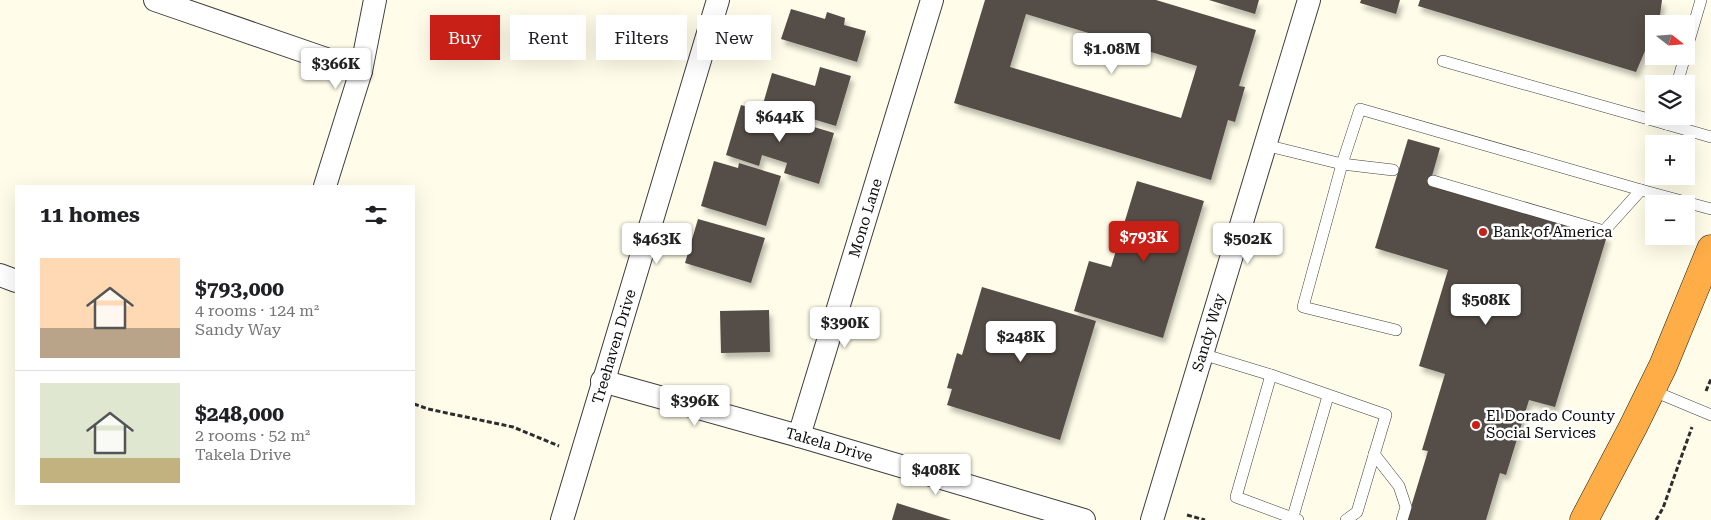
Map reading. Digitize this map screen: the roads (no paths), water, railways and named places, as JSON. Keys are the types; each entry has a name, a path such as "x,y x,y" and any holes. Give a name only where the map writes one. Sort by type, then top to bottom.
{"highway":[{"path":"1584,520 1651,390 1711,249"}],"street":[{"path":"154,0 361,71"},
{"path":"325,185 361,71 375,0"},
{"name":"Treehaven Drive","path":"562,520 718,0"},
{"name":"Mono Lane","path":"799,436 932,0"},
{"name":"Sandy Way","path":"1152,520 1309,0"},
{"path":"0,275 15,281"},
{"name":"Takela Drive","path":"602,382 799,436 1084,520"}],"lane":[{"path":"1695,18 1700,0"},
{"path":"1443,61 1645,114"},
{"path":"1396,330 1303,307 1342,164 1360,108 1711,209"},
{"path":"1680,125 1711,137"},
{"path":"1265,146 1342,164 1393,170"},
{"path":"1434,180 1604,230 1641,190"},
{"path":"1202,354 1386,415 1357,512 1346,520"},
{"path":"1271,376 1236,497 1294,519 1328,396"},
{"path":"1651,390 1711,415"},
{"path":"1374,454 1399,486 1406,507 1402,520"}],"place":[{"name":"Bank of America","path":"1483,232"},
{"name":"El Dorado County Social Services","path":"1476,425"}]}
